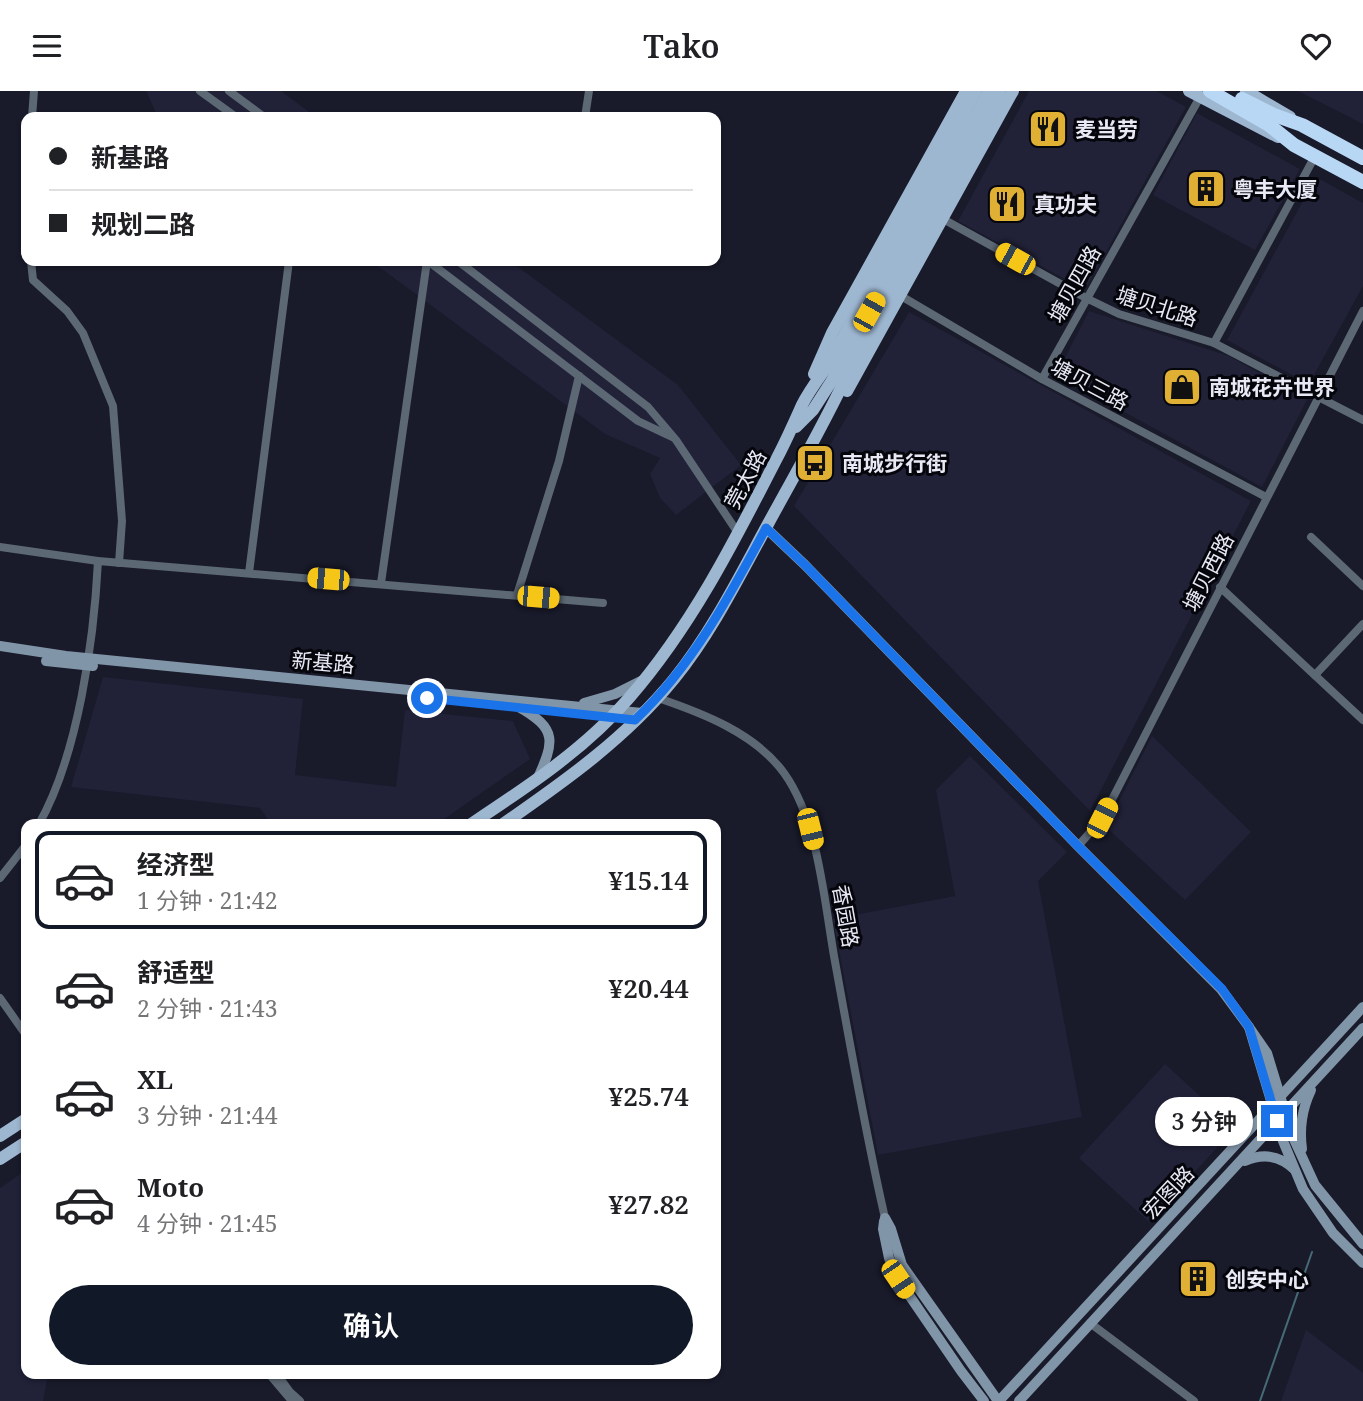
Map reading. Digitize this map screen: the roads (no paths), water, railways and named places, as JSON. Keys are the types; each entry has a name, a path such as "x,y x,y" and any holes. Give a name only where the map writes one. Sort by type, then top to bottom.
{"highway":[{"path":"1208,93 1302,125 1363,158"},
{"path":"1208,93 1269,125 1294,145 1363,181"}],"main road":[{"path":"803,403 832,333 966,91"},
{"name":"莞太路","path":"478,819 537,780 614,714 646,677 693,613 791,432 803,403 828,365 976,91"},
{"path":"791,432 813,410 831,382 989,91"},
{"name":"莞太路","path":"510,819 575,774 639,717 673,680 710,629 828,416 848,373 1000,91"},
{"path":"828,416 854,380 1013,91"},
{"path":"1246,91 1302,125"},
{"path":"811,445 831,382"},
{"path":"0,1136 21,1122"},
{"path":"0,1159 21,1145"}],"street":[{"path":"32,112 34,91"},
{"path":"200,91 229,112"},
{"path":"229,91 257,112"},
{"path":"586,112 589,91"},
{"name":"塘贝四路","path":"1042,379 1086,299 1208,93"},
{"path":"1214,343 1315,156"},
{"name":"塘贝北路","path":"943,219 1086,299 1119,314 1214,343 1363,420"},
{"path":"32,266 33,280 67,311 83,334 114,406 122,521 119,563"},
{"path":"249,573 288,266"},
{"path":"382,583 426,266"},
{"path":"434,266 638,421 676,440"},
{"path":"464,266 649,407 676,440 737,533"},
{"name":"塘贝三路","path":"901,296 1042,379 1266,497"},
{"name":"塘贝西路","path":"1078,846 1102,818 1363,311"},
{"path":"517,595 559,461 579,376"},
{"path":"766,528 1222,989 1249,1027 1276,1100 1303,1189 1333,1233 1363,1263"},
{"path":"1311,537 1363,586"},
{"path":"0,547 119,563 603,603"},
{"path":"42,819 51,802 66,756 87,662 98,561"},
{"path":"1220,587 1363,720"},
{"path":"1315,675 1363,624"},
{"name":"新基路","path":"0,646 87,662 639,717"},
{"name":"新基路","path":"0,652 22,658 568,705 614,714"},
{"path":"568,705 600,700 629,688 646,677"},
{"name":"香园路","path":"657,698 696,712 749,740 769,755 798,794 814,849 869,1147 885,1218 902,1265 999,1401"},
{"path":"517,706 538,720 549,735 551,746 548,758 537,780"},
{"path":"0,878 21,851"},
{"path":"0,998 21,1028"},
{"name":"宏图路","path":"999,1401 1363,1007"},
{"name":"宏图路","path":"1019,1401 1363,1028"},
{"path":"1303,1158 1300,1134 1302,1113 1316,1079"},
{"path":"1281,1117 1315,1185 1363,1244"},
{"path":"1237,1165 1255,1156 1267,1156 1280,1159 1296,1171"},
{"name":"香园路","path":"885,1218 883,1229 889,1258 898,1279 984,1401"},
{"path":"1090,1323 1194,1401"},
{"path":"274,1379 292,1401"},
{"path":"281,1379 300,1401"}],"waterway":[{"path":"1260,1401 1312,1252"}],"place":[{"name":"麦当劳","path":"1048,129"},
{"name":"粤丰大厦","path":"1206,189"},
{"name":"真功夫","path":"1007,204"},
{"name":"南城花卉世界","path":"1182,387"},
{"name":"南城步行街","path":"815,463"},
{"name":"创安中心","path":"1198,1279"}]}
